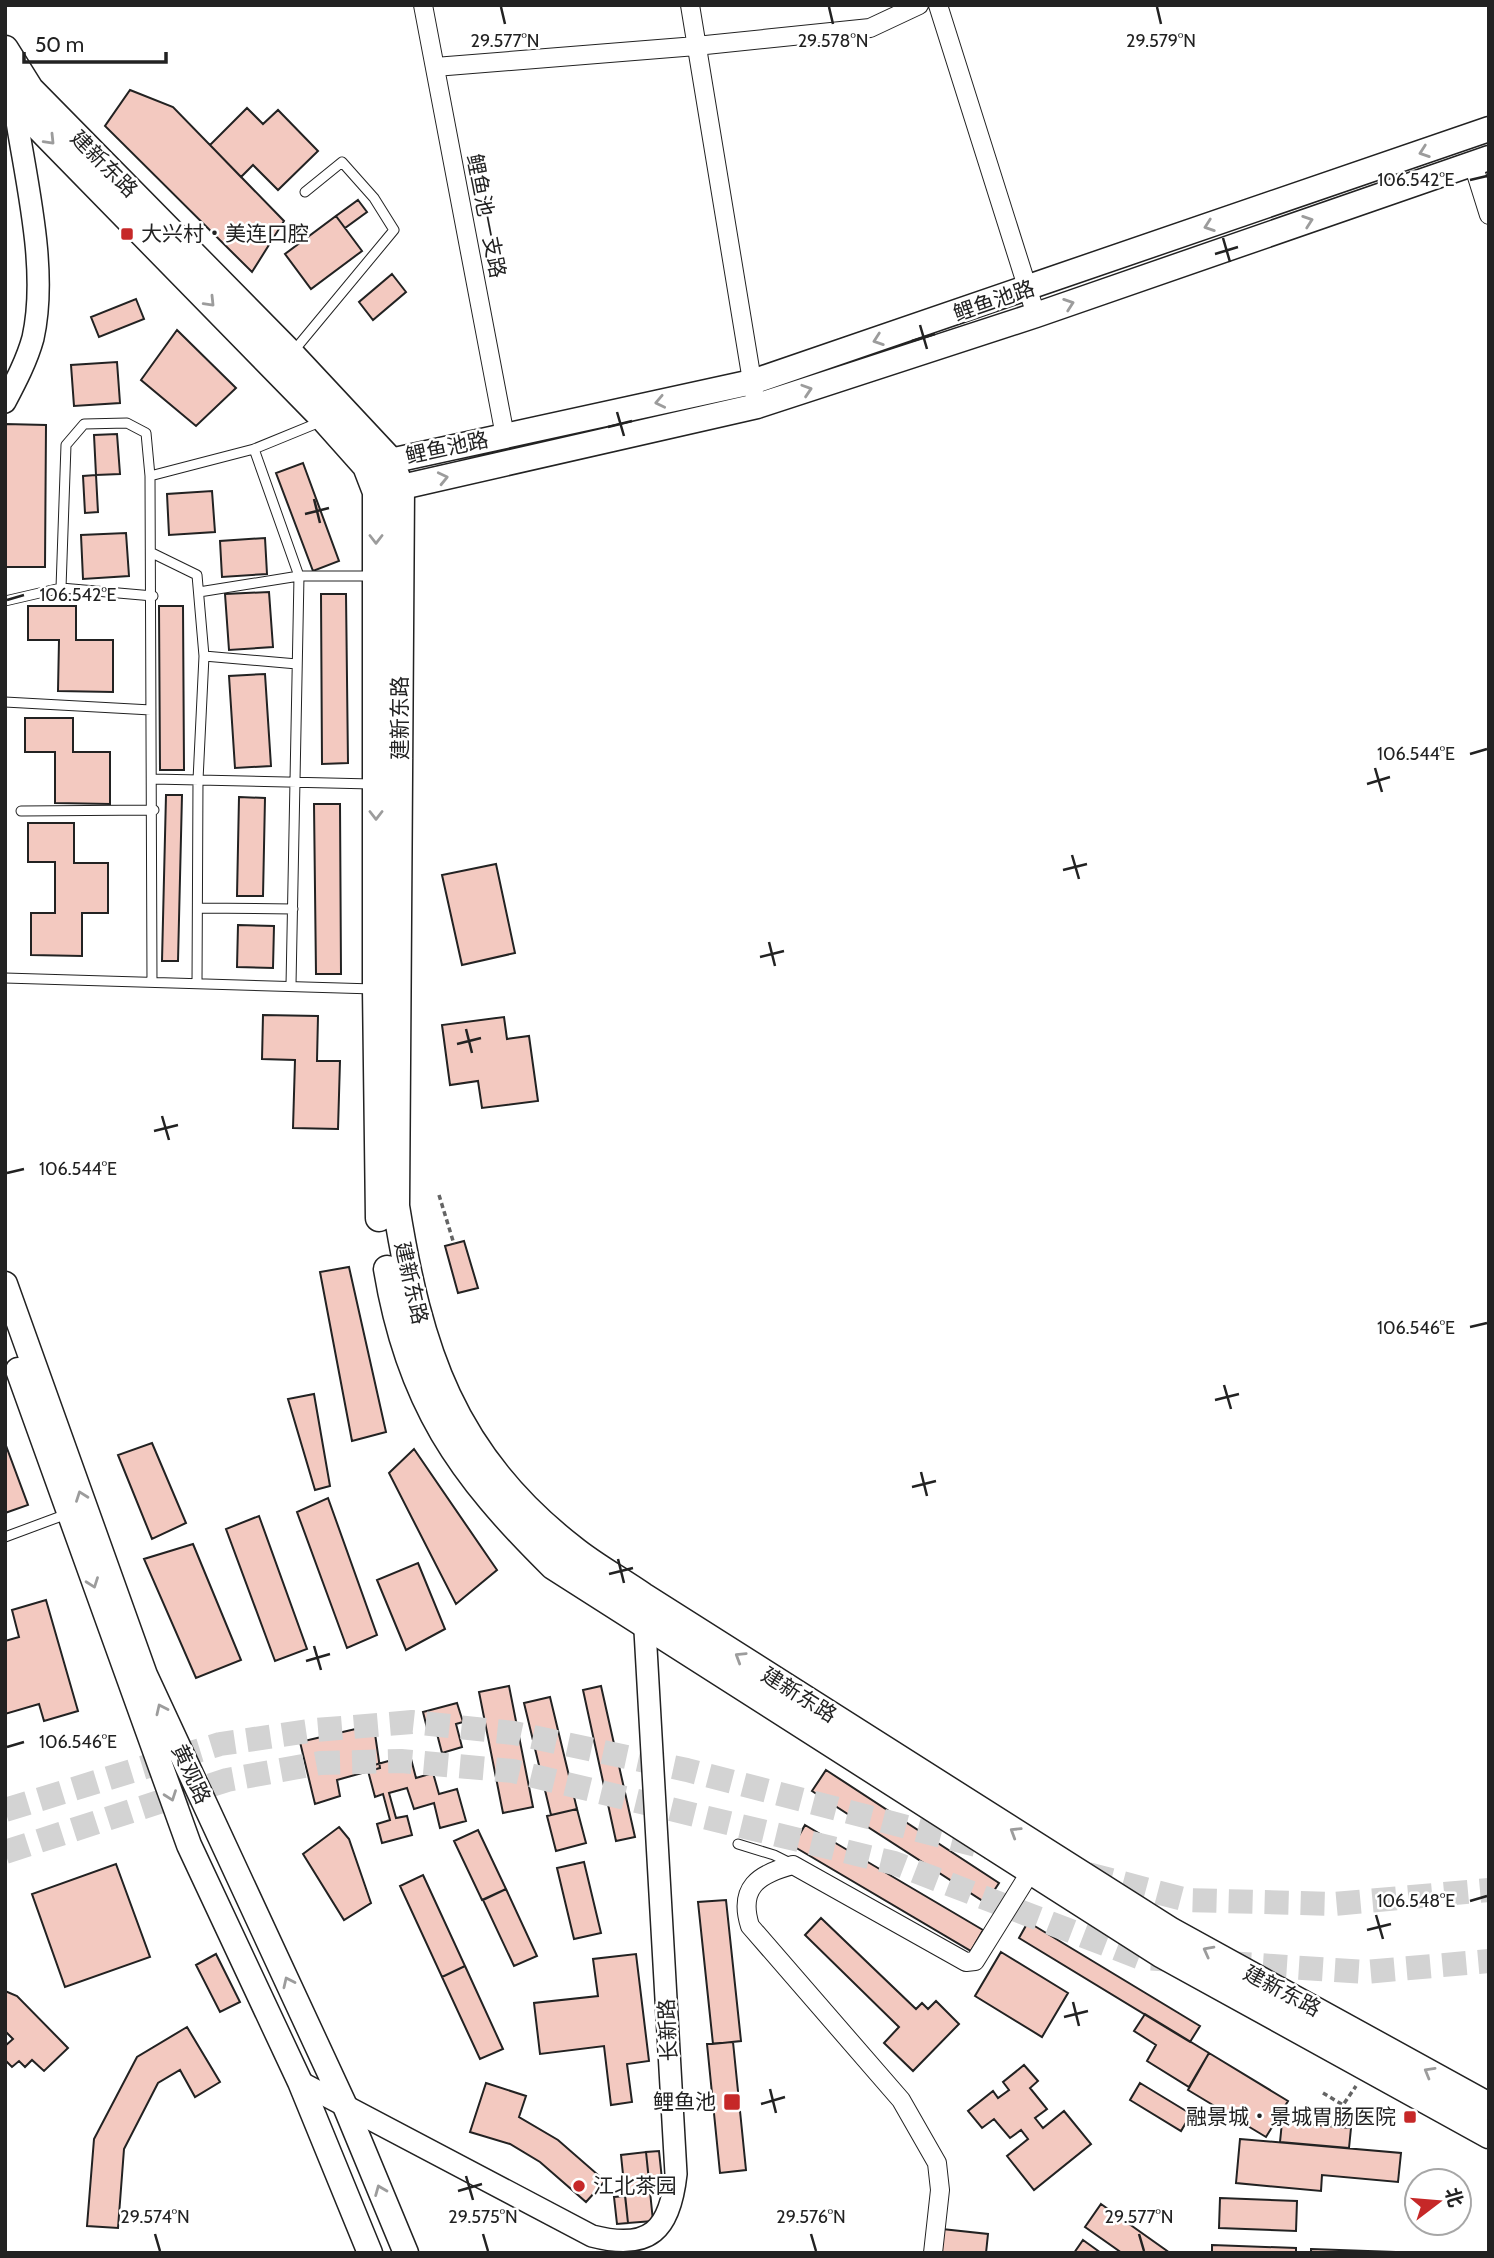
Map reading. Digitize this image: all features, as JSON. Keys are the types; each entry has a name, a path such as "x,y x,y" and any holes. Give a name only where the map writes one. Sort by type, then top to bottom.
{"main road":[{"name":"建新东路","path":"5,49 30,89 291,354 378,463 389,490 396,1206 407,1276 425,1342 444,1394 467,1435 496,1475 571,1548 1171,1931 1489,2106"},
{"name":"建新东路","path":"10,96 325,420 378,463"},
{"name":"鲤鱼池路","path":"378,463 505,436 755,394 1028,289 1489,129"},
{"name":"鲤鱼池路","path":"389,490 755,394 1036,315 1481,161"},
{"name":"建新东路","path":"389,490 376,576 378,1209 389,1277 406,1345 425,1400 447,1444 478,1488 553,1566 1161,1954 1489,2135"},
{"name":"黄观路","path":"5,1284 145,1675 345,2106 406,2253"},
{"name":"黄观路","path":"5,1333 189,1845 300,2082 370,2253"}],"street":[{"name":"鲤鱼池一支路","path":"423,5 505,436"},
{"path":"690,5 755,394"},
{"path":"435,66 696,46 870,28 919,5"},
{"path":"938,5 1036,315"},
{"path":"5,402 29,349 37,308 34,243 10,96"},
{"path":"1481,161 1489,215"},
{"name":"长新路","path":"300,2082 592,2236 613,2241 638,2239 655,2231 667,2217 676,2174 643,1595"},
{"path":"933,2253 940,2190 937,2162 901,2101 750,1926 744,1906 747,1891 773,1870 793,1865 966,1962 975,1961 1031,1871"}],"lane":[{"path":"291,354 394,230 374,198 342,162 305,192"},
{"path":"150,476 254,449 325,420"},
{"path":"61,588 66,445 84,424 127,423 146,433 150,476 154,810 152,982"},
{"path":"254,449 299,576 291,985"},
{"path":"152,553 197,575 199,592 204,656 198,780 197,984"},
{"path":"199,592 299,576 376,576"},
{"path":"5,601 61,588 153,596"},
{"path":"204,656 297,664"},
{"path":"5,702 151,710"},
{"path":"153,779 376,785"},
{"path":"21,811 154,810"},
{"path":"198,908 293,909"},
{"path":"5,978 376,989"},
{"path":"5,1536 68,1513"},
{"path":"738,1844 775,1855 793,1865"}],"path":[{"path":"439,1195 454,1244"},
{"path":"1323,2093 1343,2105 1368,2068"}],"building":[{"path":"130,90 173,107 284,221 252,272 105,126"},
{"path":"247,108 263,124 278,110 318,151 278,190 253,165 241,177 210,145"},
{"path":"358,200 367,212 345,228 336,216"},
{"path":"336,216 362,251 311,289 285,254"},
{"path":"392,274 406,292 373,320 359,302"},
{"path":"136,299 144,319 99,337 91,317"},
{"path":"177,330 236,388 196,426 141,380"},
{"path":"117,362 120,403 74,406 71,365"},
{"path":"5,424 46,425 45,567 5,567"},
{"path":"117,434 120,474 96,475 94,435"},
{"path":"303,463 339,561 313,571 276,473"},
{"path":"96,475 98,512 85,513 83,476"},
{"path":"212,491 215,532 169,535 167,494"},
{"path":"126,533 129,576 83,579 81,535"},
{"path":"265,538 267,574 222,577 220,541"},
{"path":"269,592 273,647 229,650 225,594"},
{"path":"321,594 346,594 348,763 322,764"},
{"path":"28,606 76,606 76,640 113,640 113,692 58,691 59,640 28,640"},
{"path":"159,606 183,606 184,770 160,770"},
{"path":"265,674 271,766 235,768 229,676"},
{"path":"25,718 73,718 73,752 110,752 110,804 55,803 55,752 25,752"},
{"path":"166,795 182,795 178,961 162,961"},
{"path":"239,797 265,798 263,896 237,896"},
{"path":"314,804 340,804 341,974 316,974"},
{"path":"28,823 74,823 74,863 108,863 108,913 82,913 82,956 31,955 31,913 55,913 55,862 28,862"},
{"path":"496,864 515,953 462,965 442,875"},
{"path":"238,925 274,926 273,968 237,967"},
{"path":"263,1015 318,1016 317,1061 340,1061 338,1129 293,1128 295,1060 262,1059"},
{"path":"504,1017 507,1039 529,1036 538,1101 482,1108 478,1081 450,1085 442,1025"},
{"path":"464,1241 478,1288 458,1293 445,1246"},
{"path":"349,1267 386,1432 352,1441 320,1272"},
{"path":"314,1394 330,1486 315,1490 288,1399"},
{"path":"5,1443 28,1505 5,1513"},
{"path":"152,1443 186,1523 152,1539 118,1455"},
{"path":"414,1449 497,1570 456,1604 389,1473"},
{"path":"328,1498 377,1635 347,1648 297,1512"},
{"path":"259,1516 307,1649 275,1661 226,1529"},
{"path":"193,1544 241,1660 196,1678 144,1559"},
{"path":"418,1563 445,1629 406,1650 377,1580"},
{"path":"46,1600 78,1711 44,1721 39,1704 5,1714 5,1641 19,1637 12,1610"},
{"path":"509,1686 533,1807 503,1813 479,1692"},
{"path":"601,1686 635,1837 616,1841 583,1690"},
{"path":"550,1697 577,1809 551,1815 524,1703"},
{"path":"457,1703 463,1722 456,1724 462,1747 442,1753 436,1730 428,1732 423,1712"},
{"path":"374,1727 380,1768 337,1780 340,1796 315,1804 300,1742"},
{"path":"410,1755 416,1778 433,1773 439,1794 457,1789 466,1821 440,1828 434,1803 414,1809 407,1788 389,1793 396,1818 407,1816 412,1835 382,1843 377,1824 390,1820 383,1794 375,1797 367,1767"},
{"path":"826,1770 999,1883 986,1903 812,1791"},
{"path":"577,1809 586,1843 556,1851 547,1816"},
{"path":"805,1825 983,1930 971,1951 793,1846"},
{"path":"339,1827 349,1839 371,1903 344,1920 303,1854"},
{"path":"478,1830 506,1889 482,1900 454,1841"},
{"path":"584,1862 601,1933 574,1939 557,1868"},
{"path":"116,1864 150,1957 65,1987 32,1894"},
{"path":"423,1875 465,1966 442,1977 400,1886"},
{"path":"506,1889 537,1956 514,1966 483,1900"},
{"path":"726,1900 741,2041 713,2044 698,1902"},
{"path":"821,1918 916,2009 922,2003 928,2009 936,2001 959,2024 913,2071 884,2043 899,2027 805,1935"},
{"path":"1028,1922 1200,2026 1190,2042 1019,1938"},
{"path":"1001,1952 1068,1993 1042,2037 975,1996"},
{"path":"216,1954 240,2002 220,2012 196,1965"},
{"path":"636,1954 649,2061 627,2064 632,2102 611,2105 604,2046 540,2054 534,2003 598,1996 593,1959"},
{"path":"465,1966 503,2049 480,2059 442,1977"},
{"path":"5,1991 17,1996 68,2048 44,2071 32,2060 25,2067 19,2061 12,2067 5,2060 5,2046 13,2039 5,2031"},
{"path":"1145,2014 1209,2053 1189,2087 1147,2061 1156,2045 1134,2031"},
{"path":"187,2027 220,2082 195,2097 180,2070 158,2083 124,2149 118,2228 87,2226 94,2139 137,2057"},
{"path":"733,2042 746,2170 720,2173 707,2044"},
{"path":"1209,2053 1288,2101 1266,2137 1188,2090"},
{"path":"1024,2065 1038,2081 1030,2088 1047,2109 1035,2118 1043,2128 1064,2111 1091,2144 1034,2190 1007,2156 1028,2139 1021,2130 1010,2138 994,2119 982,2128 968,2111 993,2091 998,2098 1009,2090 1003,2082"},
{"path":"486,2083 526,2096 519,2117 558,2140 605,2181 586,2202 540,2162 510,2144 470,2132"},
{"path":"1140,2083 1191,2114 1181,2131 1130,2100"},
{"path":"1282,2122 1351,2128 1349,2148 1280,2142"},
{"path":"1240,2139 1401,2153 1398,2182 1322,2175 1321,2191 1236,2183"},
{"path":"659,2151 663,2189 650,2190 646,2152"},
{"path":"646,2152 653,2221 628,2223 621,2155"},
{"path":"625,2196 628,2223 617,2224 614,2197"},
{"path":"1220,2198 1297,2201 1296,2231 1219,2228"},
{"path":"1101,2204 1170,2253 1122,2253 1085,2227"},
{"path":"942,2229 988,2234 986,2253 940,2253"},
{"path":"1083,2240 1101,2253 1074,2253"},
{"path":"1212,2245 1296,2248 1296,2253 1212,2253"},
{"path":"1311,2249 1395,2252 1395,2253 1311,2253"}],"tunnel":[{"path":"5,1810 220,1744 316,1730 412,1722 514,1733 687,1770 988,1848"},
{"path":"5,1852 227,1780 320,1763 401,1761 513,1771 894,1863 1141,1958 1174,1960"},
{"path":"1088,1874 1187,1900 1334,1904 1489,1890"},
{"path":"1227,1963 1365,1972 1489,1961"}],"place":[{"name":"大兴村‧美连口腔","path":"127,234"},
{"name":"鲤鱼池","path":"732,2102"},
{"name":"融景城‧景城胃肠医院","path":"1410,2117"},
{"name":"江北茶园","path":"579,2186"}]}
